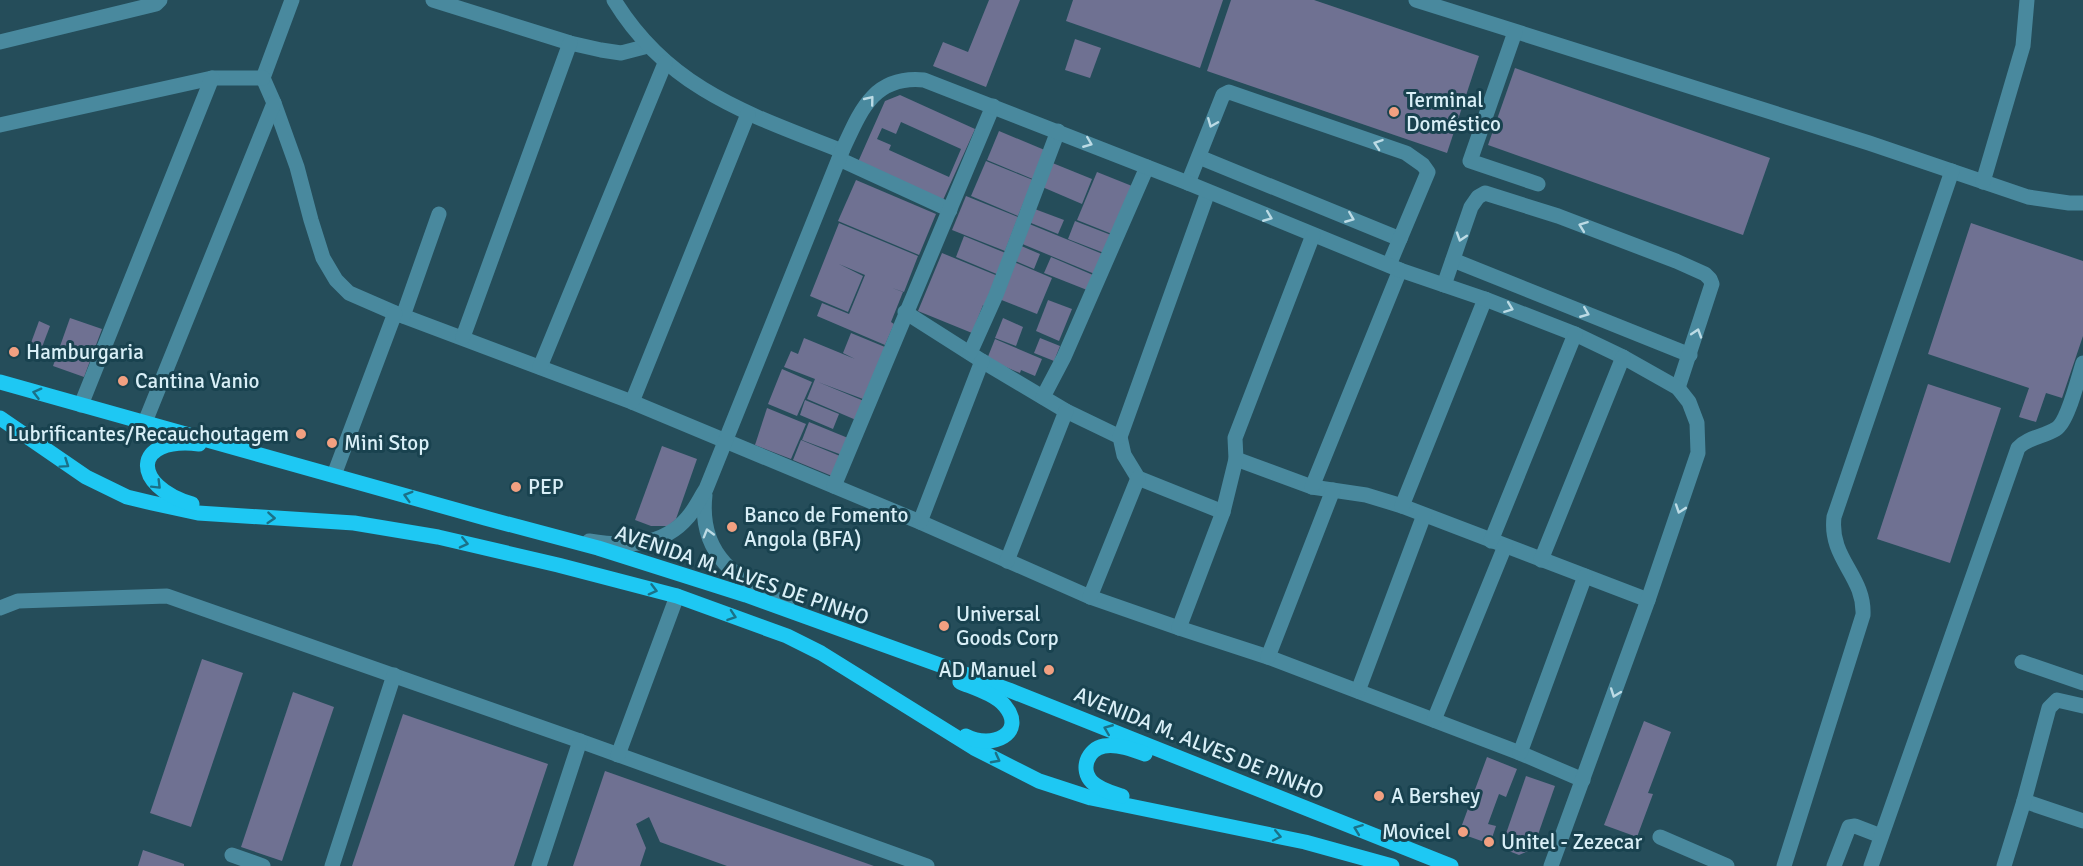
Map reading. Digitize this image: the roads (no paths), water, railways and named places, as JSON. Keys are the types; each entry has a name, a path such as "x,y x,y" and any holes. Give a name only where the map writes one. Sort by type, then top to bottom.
{"main road":[{"name":"AVENIDA M. ALVES DE PINHO","path":"0,382 555,536 703,581 1009,690 1451,866"},
{"name":"AVENIDA M. ALVES DE PINHO","path":"0,418 86,477 127,496 198,513 354,523 438,537 677,596 787,636 821,653 974,748 1039,781 1091,798 1305,842 1392,866"},
{"path":"242,516 189,503 172,496 154,483 147,472 147,466 157,449 173,443 213,446 255,454"},
{"path":"874,685 973,740 990,743 999,740 1006,736 1010,727 1011,717 1006,707 997,699 888,647"},
{"path":"1220,823 1103,789 1092,782 1086,771 1087,760 1101,747 1124,747 1240,782"}],"street":[{"path":"0,42 156,4 160,0"},
{"path":"292,0 263,78 297,167 310,220 323,258 336,280 349,293 632,402 920,522 1090,597 1268,657 1520,753 1583,780"},
{"path":"432,0 570,43 601,50 621,53 648,46"},
{"path":"1416,0 1869,143 2028,197 2083,203"},
{"path":"1983,182 2023,46 2026,0"},
{"path":"617,2 648,46 665,63 714,97 840,155 950,210"},
{"path":"1515,32 1470,161 1538,184"},
{"path":"463,337 570,43"},
{"path":"540,367 665,63"},
{"path":"0,124 212,78 263,78"},
{"path":"81,405 212,78"},
{"path":"555,536 618,545 639,544 675,530 689,516 706,489 840,155 862,110 873,94 884,86 910,78 924,80 1058,131 1395,268 1485,299 1575,334 1623,357 1678,388 1689,402 1697,423 1698,453 1648,600 1551,866"},
{"path":"1188,183 1223,95 1229,92 1406,153 1423,165 1428,172 1400,238 1395,268 1312,487"},
{"path":"145,422 274,103"},
{"path":"834,486 993,106"},
{"path":"632,402 748,114"},
{"path":"920,522 996,295 1058,131"},
{"path":"1199,157 1400,238"},
{"path":"1043,397 1064,357 1147,167"},
{"path":"1784,866 1863,615 1862,596 1834,542 1832,529 1834,517 1952,171"},
{"path":"1208,192 1120,437 1124,455 1138,478 1223,512"},
{"path":"1444,285 1471,207 1478,197 1485,194 1557,216 1676,261 1705,274 1712,284 1678,388"},
{"path":"334,475 439,214"},
{"path":"1179,628 1223,512 1236,459 1236,438 1313,235"},
{"path":"1453,260 1690,355"},
{"path":"1402,506 1485,299"},
{"path":"906,312 976,358 1066,411 1120,437"},
{"path":"1434,720 1575,334"},
{"path":"1541,560 1623,357"},
{"path":"1871,866 2018,448 2026,441 2056,429 2064,421 2083,363"},
{"path":"1007,561 1066,411"},
{"path":"1236,459 1312,487 1366,495 1402,506 1648,600"},
{"path":"1090,597 1138,478"},
{"path":"706,489 703,513 707,535 717,555 751,584 815,620"},
{"path":"1268,657 1333,490"},
{"path":"1358,691 1424,515"},
{"path":"1520,753 1585,576"},
{"path":"0,609 18,601 167,596 927,866"},
{"path":"618,755 677,596"},
{"path":"2022,662 2083,683"},
{"path":"332,866 394,675"},
{"path":"2004,866 2049,708 2057,700 2083,706"},
{"path":"539,866 580,741"},
{"path":"2024,801 2083,821"},
{"path":"1834,866 1849,827 1854,826 1881,836"},
{"path":"1660,837 1727,866"},
{"path":"232,855 263,866"}],"place":[{"name":"Terminal Doméstico","path":"1394,112"},
{"name":"Hamburgaria","path":"14,352"},
{"name":"Cantina Vanio","path":"123,381"},
{"name":"Lubrificantes/Recauchoutagem","path":"301,434"},
{"name":"Mini Stop","path":"332,443"},
{"name":"PEP","path":"516,487"},
{"name":"Banco de Fomento Angola (BFA)","path":"732,527"},
{"name":"Universal Goods Corp","path":"944,626"},
{"name":"AD Manuel","path":"1049,670"},
{"name":"A Bershey","path":"1379,796"},
{"name":"Movicel","path":"1463,832"},
{"name":"Unitel - Zezecar","path":"1489,842"}]}
